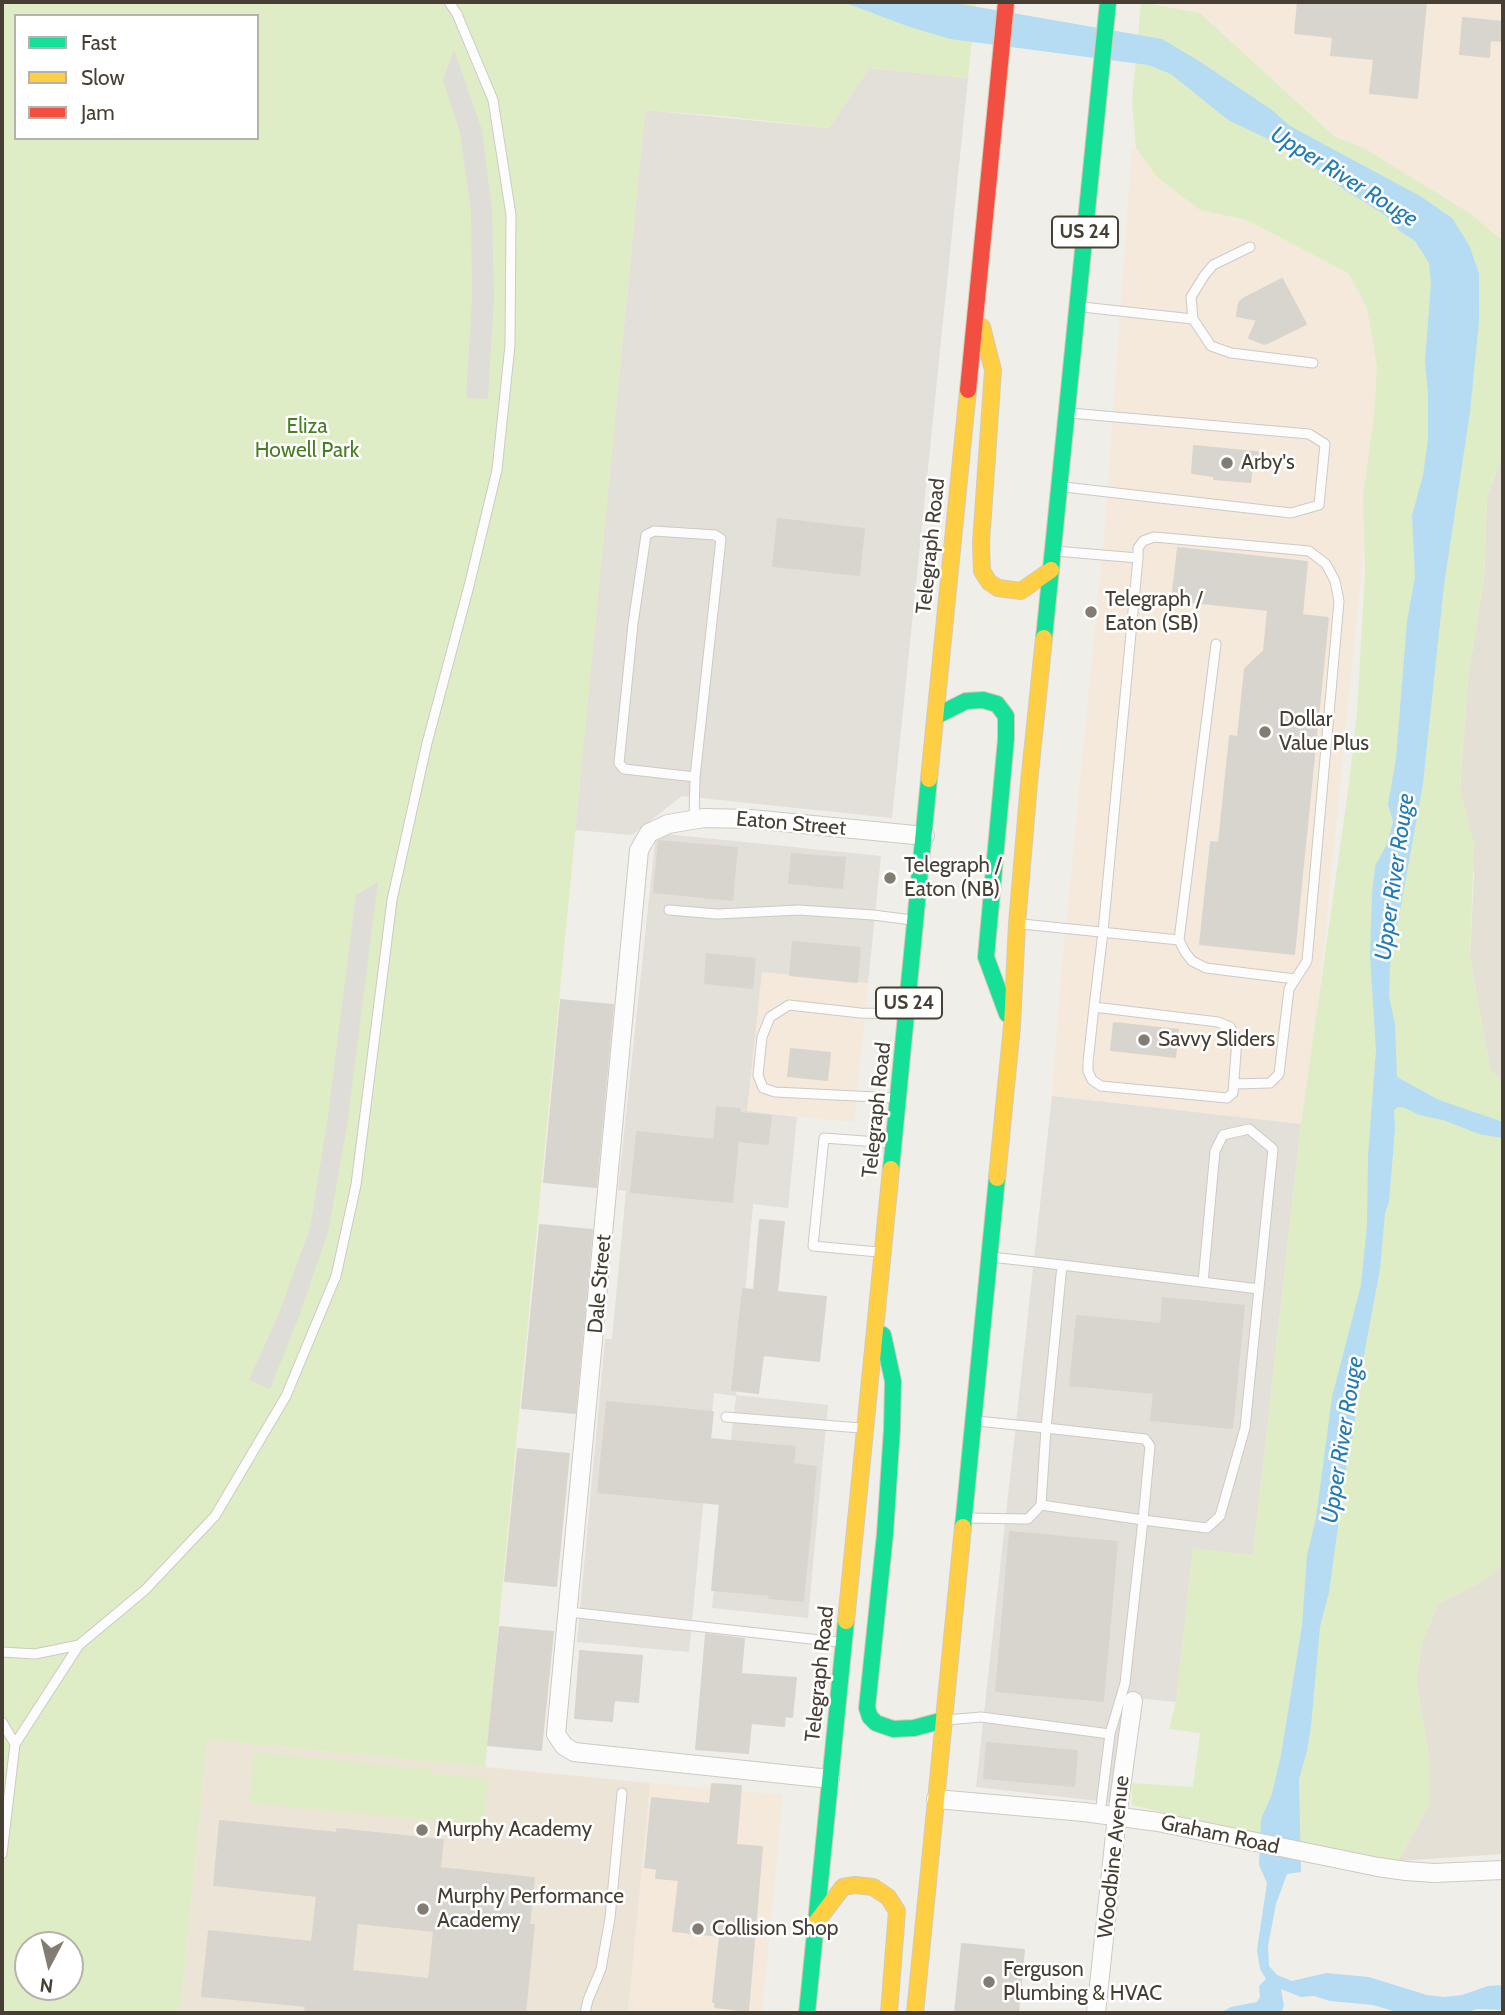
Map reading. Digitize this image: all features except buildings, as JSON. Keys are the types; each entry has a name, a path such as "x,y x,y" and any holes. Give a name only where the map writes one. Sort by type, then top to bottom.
{"main road":[{"name":"Telegraph Road","path":"807,2013 908,1014 1006,2"},
{"name":"US 24","path":"915,2013 1012,1026 1017,924 1059,486 1108,2"},
{"path":"977,307 993,370 981,543 982,571 989,582 998,588 1021,591 1051,570"},
{"path":"936,716 966,701 984,700 998,704 1006,716 986,957 1012,1026"},
{"path":"877,1308 893,1381 892,1429 885,1534 867,1708 876,1723 893,1729 914,1728 944,1720"},
{"path":"817,1921 843,1887 873,1887 888,1897 898,1911 889,2013"}],"street":[{"name":"Eaton Street","path":"658,828 694,819 751,819 925,836"},
{"name":"Dale Street","path":"658,828 649,833 639,850 556,1734 565,1746 574,1752 830,1779"},
{"name":"Woodbine Avenue","path":"1096,2013 1108,1815 1133,1701"},
{"name":"Graham Road","path":"936,1799 1158,1822 1406,1871 1434,1873 1503,1870"}],"lane":[{"path":"2,1854 15,1744 79,1645 145,1590 215,1516 286,1396 336,1276 356,1185 393,900 427,743 497,470 510,345 511,215 493,100 457,14 449,2"},
{"path":"1250,247 1213,265 1204,276 1192,297 1193,319 1211,346 1231,353 1313,363"},
{"path":"1077,307 1193,319"},
{"path":"1059,486 1291,513 1319,505 1325,444 1309,434 1067,412"},
{"path":"694,819 695,777 722,539 715,535 654,531 646,535 619,764 624,769 695,777"},
{"path":"1094,1007 1224,1023 1237,1036 1233,1093 1227,1098 1101,1086 1092,1080 1088,1071 1094,1007 1103,932 1138,548 1143,541 1154,537 1309,551 1326,564 1335,581 1339,601 1307,961 1289,989 1279,1074 1270,1083 1234,1084"},
{"path":"1054,551 1138,558"},
{"path":"1216,644 1179,940 1192,961 1206,968 1295,979"},
{"path":"668,910 717,914 799,910 917,921"},
{"path":"1017,924 1179,940"},
{"path":"899,1098 775,1092 763,1088 758,1075 762,1037 770,1017 789,1005 860,1013 908,1014"},
{"path":"1041,1505 1207,1528 1220,1516 1245,1428 1273,1149 1249,1129 1223,1135 1215,1152 1203,1282"},
{"path":"883,1253 813,1246 824,1138 894,1143"},
{"path":"990,1257 1259,1289"},
{"path":"964,1518 1028,1518 1041,1505 1062,1265"},
{"path":"726,1417 865,1428"},
{"path":"974,1420 1145,1439 1150,1446 1125,1683 1110,1734 1108,1815"},
{"path":"569,1612 844,1643"},
{"path":"2,1651 35,1654 79,1645"},
{"path":"944,1720 981,1717 1110,1734"},
{"path":"2,1722 15,1744"},
{"path":"585,2013 601,1969 608,1930 622,1793"}],"shaded area":[{"path":"1149,2 1503,2 1503,241 1471,214 1364,148 1335,137 1200,13"},
{"path":"454,50 482,130 492,210 494,298 488,399 466,398 472,296 471,211 460,133 443,80"},
{"path":"869,68 968,78 892,818 682,796 632,835 575,830 645,110 829,128"},
{"path":"1132,147 1200,210 1247,220 1348,273 1367,308 1377,367 1374,415 1363,496 1364,546 1317,1014 1301,1124 1052,1096 1060,986 1105,525"},
{"path":"1503,454 1503,1085 1490,1069 1470,958 1474,874 1460,790 1468,677 1484,579 1487,498"},
{"path":"656,833 881,856 868,983 762,972 747,1111 797,1117 788,1208 753,1204 736,1395 828,1405 808,1618 712,1608 736,1396 714,1393 689,1652 577,1642 605,1339 612,1339 626,1191 618,1190"},
{"path":"378,882 347,1126 328,1232 270,1389 249,1380 279,1313 310,1228 327,1123 356,895"},
{"path":"762,972 868,983 854,1122 747,1111"},
{"path":"1052,1096 1301,1124 1253,1555 1193,1549 1176,1702 1126,1697 1115,1803 976,1787"},
{"path":"1503,1564 1503,1854 1398,1861 1429,1805 1429,1756 1416,1680 1422,1643 1438,1604 1486,1579"},
{"name":"Murphy Academy","path":"207,1740 650,1783 628,2013 180,2013"},
{"path":"650,1783 783,1795 762,2013 628,2013"}],"green space":[{"name":"Eliza Howell Park","path":"2,2 976,2 968,78 869,68 829,128 645,110 485,1767 207,1740 180,2013 2,2013"},
{"path":"1141,2 1200,13 1335,137 1364,148 1471,214 1503,241 1503,454 1487,498 1484,579 1468,677 1460,789 1474,844 1470,958 1490,1069 1503,1085 1503,1564 1486,1579 1438,1604 1422,1643 1416,1680 1429,1756 1429,1805 1398,1861 1247,1832 1132,1805 1132,1783 1193,1787 1200,1733 1169,1729 1176,1702 1193,1548 1253,1555 1301,1124 1357,713 1365,572 1363,496 1374,415 1377,367 1367,308 1348,273 1247,220 1200,210 1157,177 1136,148 1132,102"},
{"path":"254,1752 431,1769 431,1773 488,1778 484,1825 249,1803"}],"water":[{"name":"Upper River Rouge","path":"843,2 949,2 1162,39 1272,110 1290,126 1420,196 1452,218 1469,245 1479,273 1479,321 1470,412 1444,585 1423,784 1390,966 1389,996 1395,1024 1397,1077 1439,1100 1503,1122 1503,1138 1479,1134 1405,1108 1398,1107 1394,1110 1389,1202 1385,1213 1380,1269 1357,1392 1354,1430 1329,1592 1320,1627 1311,1726 1299,1779 1301,1872 1287,1874 1276,1904 1268,1946 1269,1966 1277,1975 1292,1981 1326,1973 1369,1977 1427,1995 1444,1997 1503,1985 1503,2010 1400,2013 1373,2005 1330,2001 1314,1996 1301,1997 1281,1989 1284,2006 1281,2013 1220,2013 1231,2007 1257,2002 1260,1997 1259,1986 1266,1979 1260,1969 1257,1950 1267,1883 1259,1865 1261,1819 1272,1794 1281,1755 1302,1626 1307,1555 1316,1518 1332,1397 1361,1285 1367,1225 1368,1156 1376,1050 1370,956 1372,894 1375,866 1386,846 1393,822 1388,804 1396,759 1407,621 1415,577 1412,516 1423,475 1428,440 1425,362 1431,283 1429,263 1415,241 1400,231 1385,215 1287,148 1228,120 1171,74 1148,65 950,39"}],"traffic: fast":[{"path":"1044,638 1108,2"},
{"path":"936,716 966,701 983,700 997,704 1006,716 986,957 1007,1014"},
{"path":"891,1169 929,779"},
{"path":"963,1527 997,1178"},
{"path":"883,1335 893,1381 892,1429 885,1534 867,1708 876,1723 893,1729 914,1728 944,1720"},
{"path":"807,2013 846,1621"}],"traffic: slow":[{"path":"982,327 993,370 981,543 982,571 989,582 998,588 1021,591 1051,570"},
{"path":"929,779 968,390"},
{"path":"997,1178 1012,1026 1017,924 1029,783 1044,638"},
{"path":"846,1621 891,1169"},
{"path":"915,2013 963,1527"},
{"path":"817,1921 843,1887 873,1887 888,1897 897,1911 889,2013"}],"traffic: jam":[{"path":"968,390 1006,2"}],"place":[{"name":"Arby's","path":"1227,463"},
{"name":"Telegraph / Eaton (SB)","path":"1091,612"},
{"name":"Dollar Value Plus","path":"1265,732"},
{"name":"Telegraph / Eaton (NB)","path":"890,878"},
{"name":"Savvy Sliders","path":"1144,1040"},
{"name":"Murphy Academy","path":"422,1830"},
{"name":"Murphy Performance Academy","path":"423,1909"},
{"name":"Collision Shop","path":"698,1929"},
{"name":"Ferguson Plumbing & HVAC","path":"989,1982"}]}
